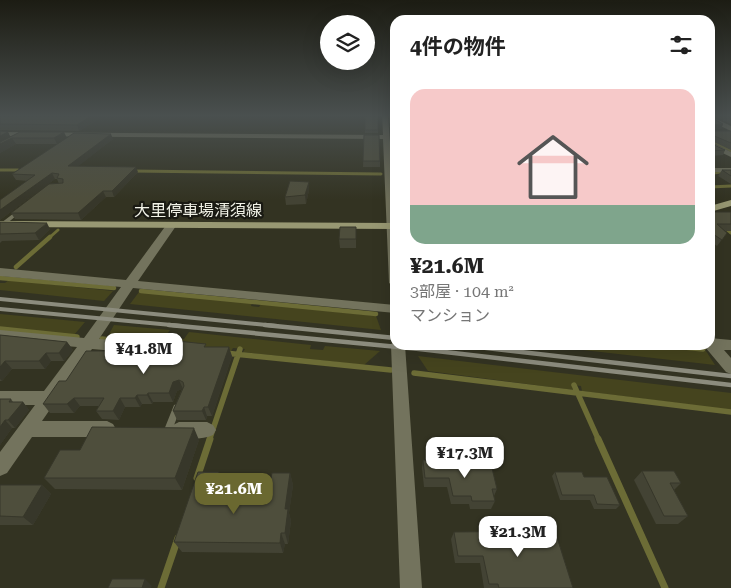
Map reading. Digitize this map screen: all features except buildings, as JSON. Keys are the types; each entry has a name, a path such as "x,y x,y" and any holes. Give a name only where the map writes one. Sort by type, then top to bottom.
{"main road":[{"path":"715,208 731,203"},
{"name":"大里停車場清須線","path":"2,224 390,226"}],"street":[{"path":"715,147 731,155"},
{"path":"715,170 731,170"},
{"path":"0,467 171,226"},
{"path":"0,272 390,309"},
{"path":"0,335 151,350"},
{"path":"715,343 731,345"},
{"path":"715,349 731,368"},
{"path":"398,350 411,588"},
{"path":"0,398 49,398"},
{"path":"28,429 121,429"},
{"path":"149,430 207,430"}],"lane":[{"path":"2,224 24,208"},
{"path":"168,430 182,394"}],"shaded area":[{"path":"9,280 113,291 104,301 0,290 0,283 5,283"},
{"path":"139,292 252,303 251,306 259,307 261,304 376,316 381,330 130,304"},
{"path":"0,314 85,322 74,335 0,328"},
{"path":"114,325 170,330 165,337 184,339 189,332 311,345 310,349 323,350 325,346 380,351 364,365 243,352 245,349 233,348 231,351 107,338"},
{"path":"583,350 706,351 715,365"},
{"path":"418,356 731,393 731,410 582,391 581,386 572,385 573,390 428,371"}],"waterway":[{"path":"717,143 731,151"},
{"path":"0,170 18,170"},
{"path":"132,171 381,174"},
{"path":"715,173 720,172"},
{"path":"715,187 731,186"},
{"path":"724,227 731,233"},
{"path":"49,238 58,230"},
{"path":"16,267 50,237"},
{"path":"0,278 114,288"},
{"path":"141,291 376,314"},
{"path":"0,329 77,337"},
{"path":"102,339 118,341"},
{"path":"133,343 175,347"},
{"path":"238,354 240,349"},
{"path":"225,353 238,354"},
{"path":"209,441 238,354"},
{"path":"238,354 391,370"},
{"path":"414,373 578,393"},
{"path":"574,385 578,393"},
{"path":"578,393 731,412"},
{"path":"578,393 599,441"},
{"path":"197,478 210,439"},
{"path":"598,439 665,588"},
{"path":"161,588 178,538"}],"railway":[{"path":"0,299 277,326"},
{"path":"0,309 182,326"},
{"path":"169,325 390,346"},
{"path":"265,325 390,338"},
{"path":"428,350 731,385"},
{"path":"505,350 731,376"}]}
